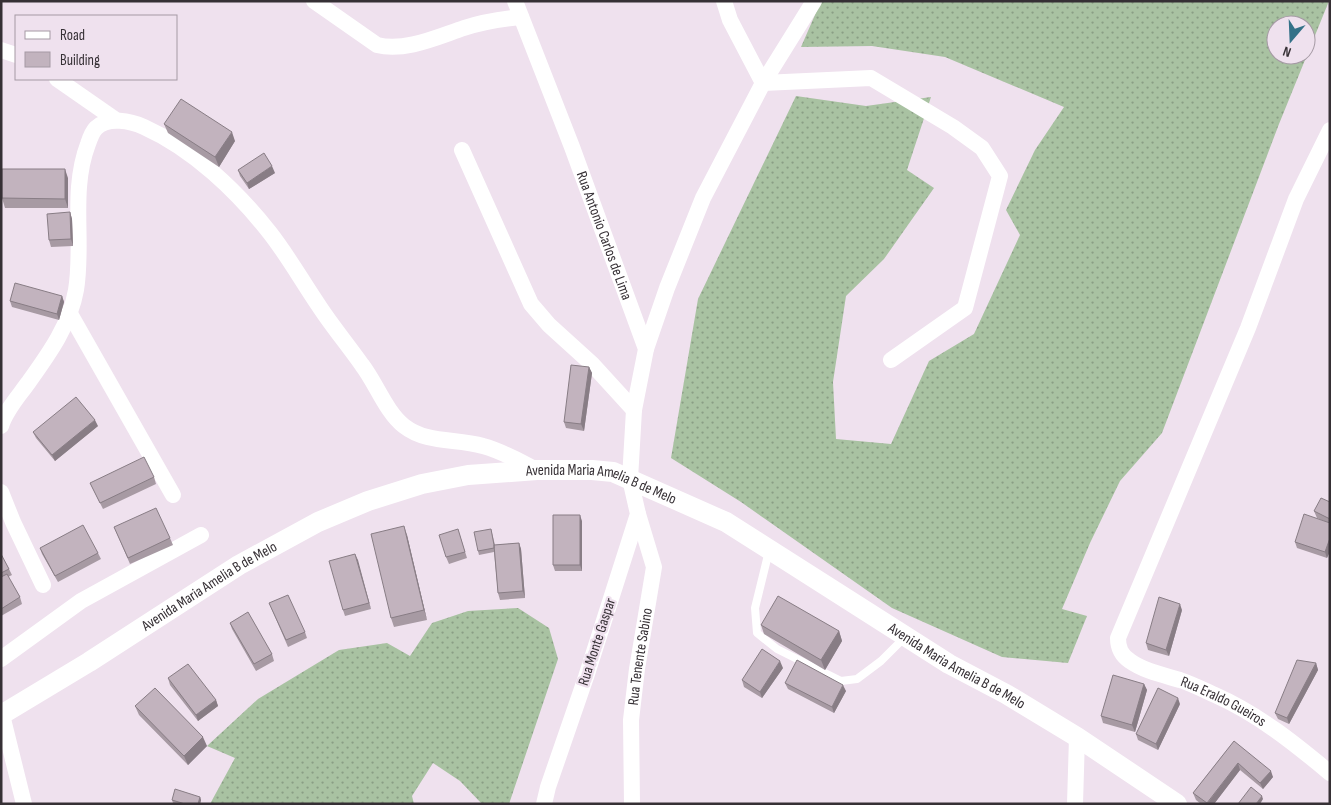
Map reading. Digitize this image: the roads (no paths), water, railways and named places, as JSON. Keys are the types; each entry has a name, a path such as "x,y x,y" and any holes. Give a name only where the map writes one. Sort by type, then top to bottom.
{"street":[{"path":"314,1 377,45 389,48 433,39 483,23 521,17"},
{"name":"Rua Antonio Carlos de Lima","path":"515,1 572,147 646,349"},
{"path":"724,1 730,20 763,83"},
{"path":"638,514 630,479 634,410 646,349 667,288 703,198 763,83 814,1"},
{"path":"1,50 15,55"},
{"path":"763,83 871,78 953,127 982,148 1000,176 965,308 891,360"},
{"path":"58,80 116,120"},
{"path":"1,426 9,408 50,352 70,312 76,289 78,268 78,188 86,148 95,129 105,122 116,120 136,124 160,135 185,152 237,196 275,240 402,424 418,434 432,439 482,446 506,454 537,470"},
{"name":"Rua Eraldo Gueiros","path":"1330,130 1296,199 1248,328 1118,638 1118,647 1132,662 1182,681 1240,708 1290,740 1330,773"},
{"path":"462,150 531,304 549,326 592,364 634,410"},
{"path":"70,312 173,495"},
{"name":"Avenida Maria Amelia B de Melo","path":"2,715 89,662 240,565 318,522 368,501 422,484 468,475 537,470 592,470 613,472 726,522 907,635 949,664 1006,694 1077,737 1177,804"},
{"path":"1,492 43,585"},
{"name":"Rua Monte Gaspar","path":"544,804 638,514"},
{"name":"Rua Tenente Sabino","path":"632,804 631,720 637,668 654,566 638,514"},
{"path":"1,659 81,600 201,535"},
{"path":"2,715 24,804"},
{"path":"1075,804 1077,737"}],"lane":[{"path":"770,550 755,608 757,633 777,648 841,680 857,679 881,661 907,635"}]}
